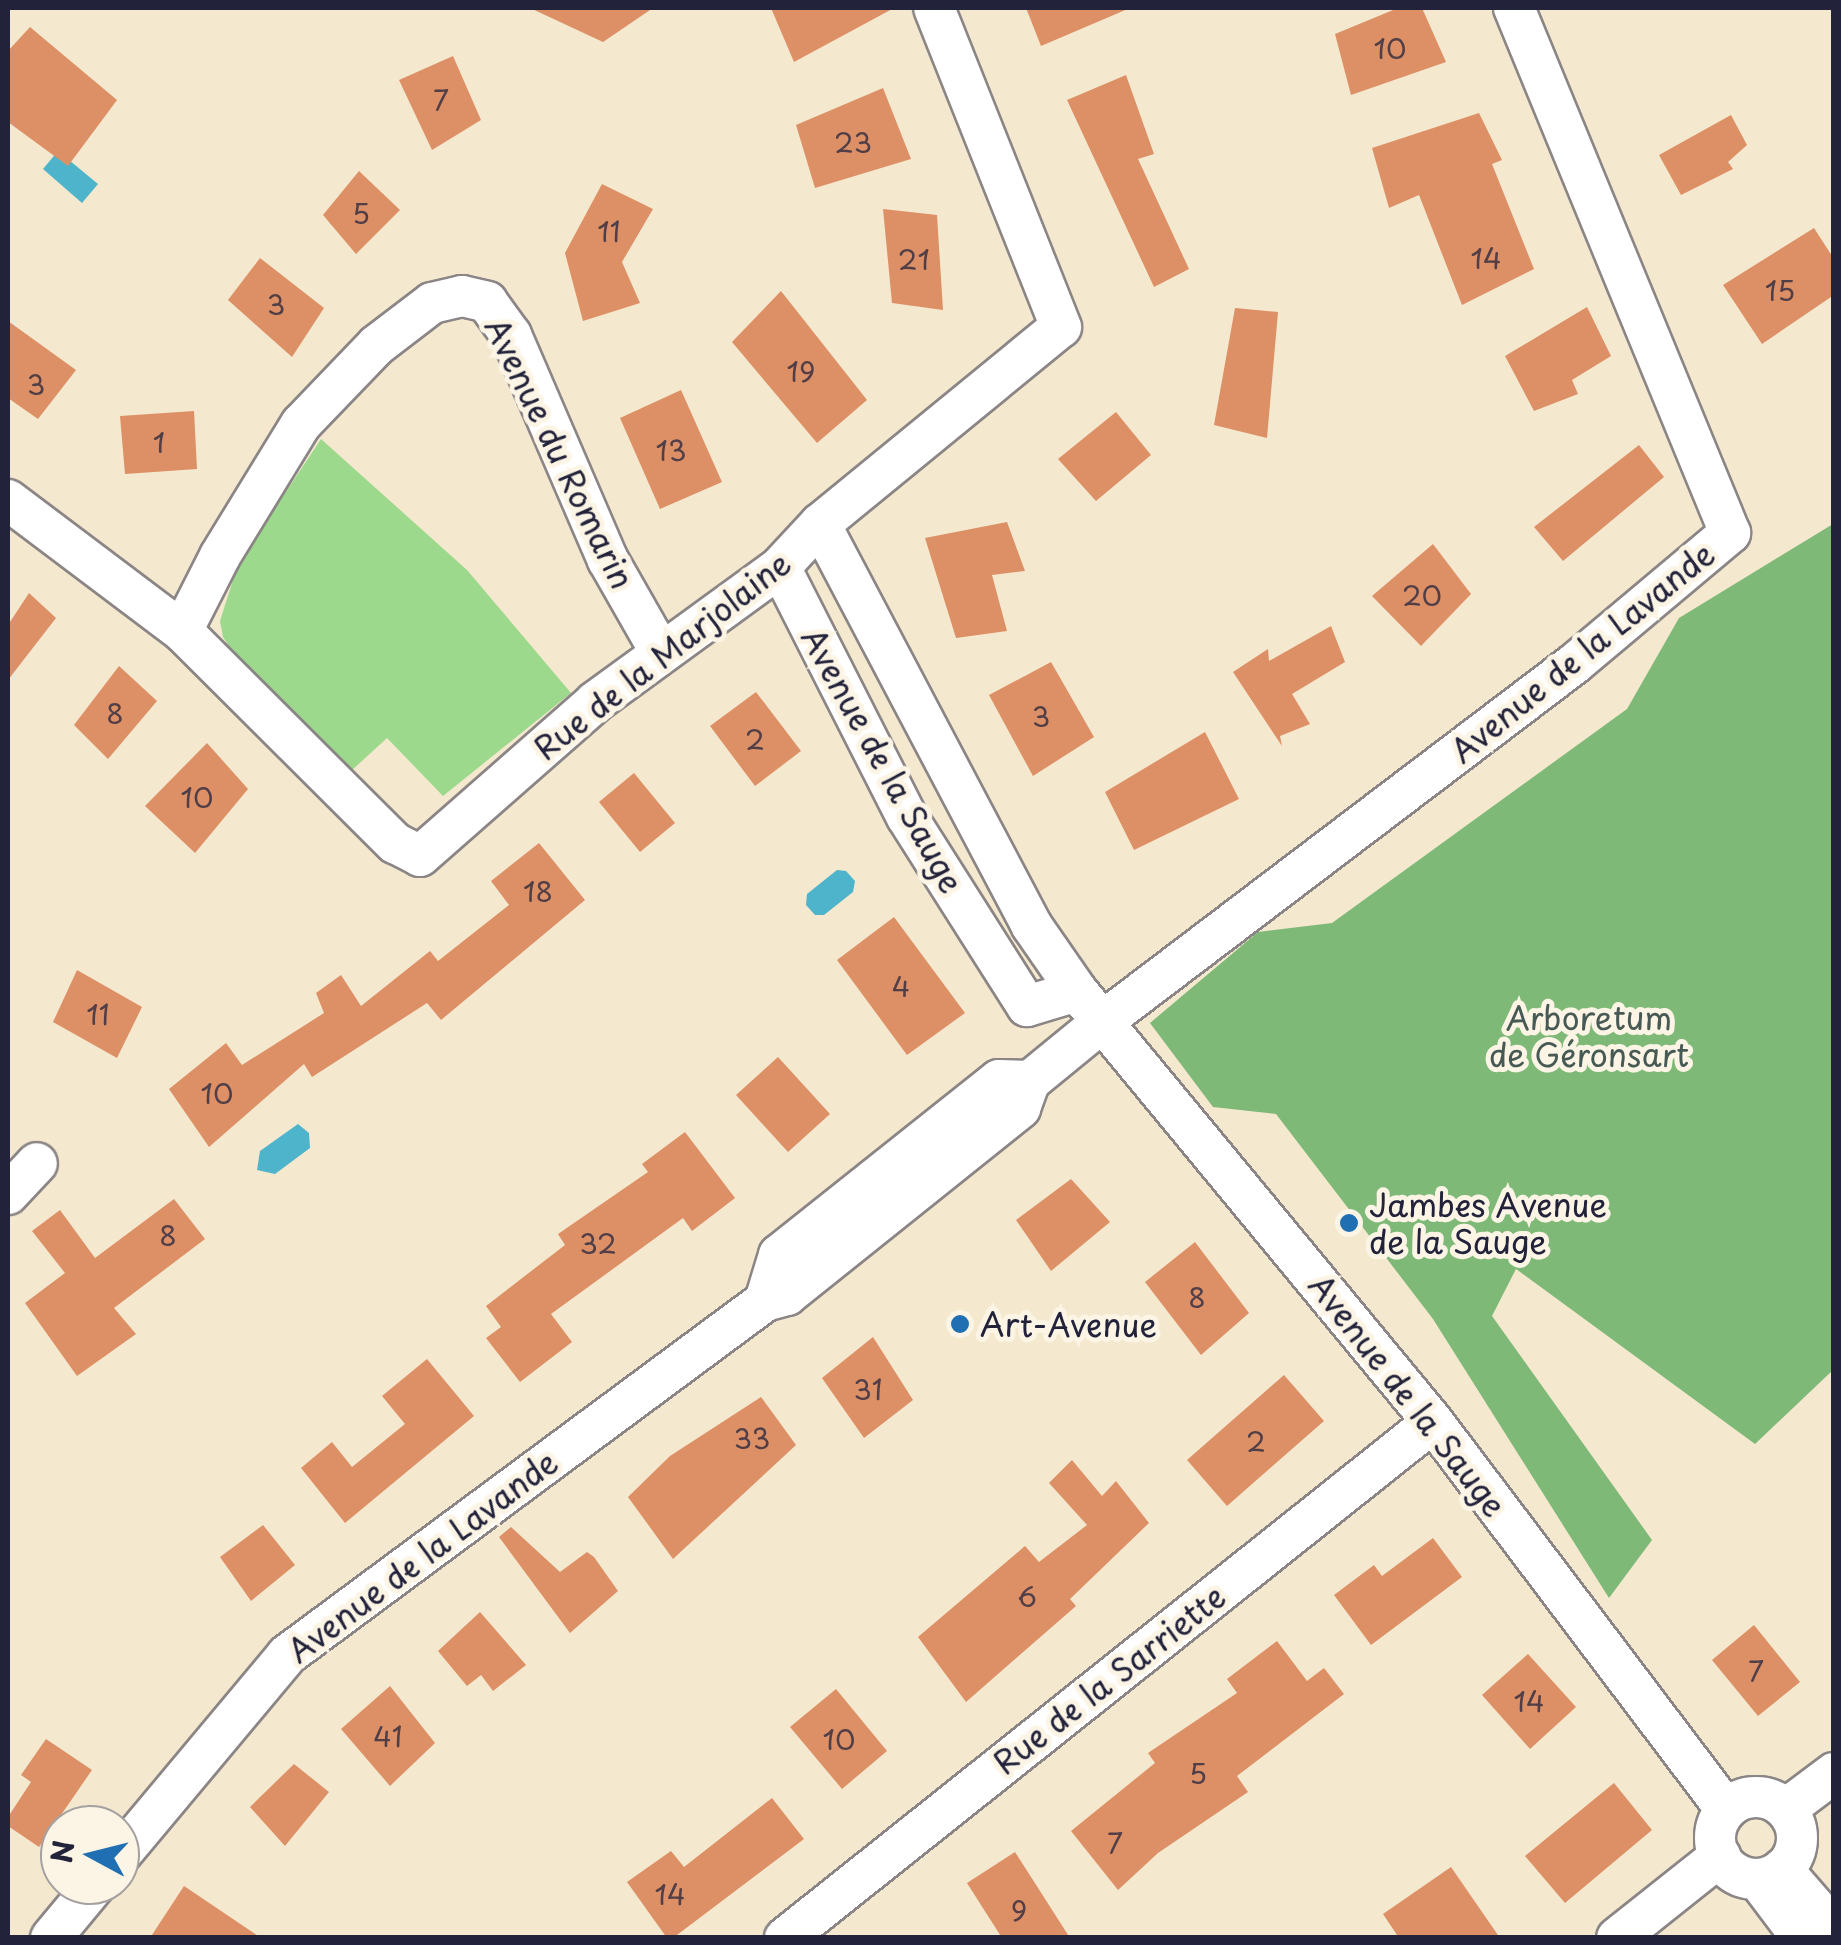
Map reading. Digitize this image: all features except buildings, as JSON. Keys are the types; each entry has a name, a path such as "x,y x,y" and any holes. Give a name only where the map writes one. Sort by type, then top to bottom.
{"street":[{"name":"Rue de la Marjolaine","path":"8,500 182,630 395,843 420,856 660,651 780,567 820,524 1061,327 934,8"},
{"name":"Avenue de la Lavande","path":"140,1831 286,1655 765,1301 779,1255 999,1080 1030,1081 1102,1022 1574,664 1730,533 1514,8"},
{"name":"Avenue du Romarin","path":"182,630 220,556 302,424 377,345 432,303 462,296 487,302 511,335 608,560 660,651"},
{"name":"Avenue de la Sauge","path":"820,524 1032,926 1077,990 1433,1422 1726,1810"},
{"name":"Avenue de la Sauge","path":"780,567 906,817 1027,1006 1077,990"},
{"path":"8,1194 37,1163"},
{"name":"Rue de la Sarriette","path":"785,1938 1433,1422"},
{"path":"1786,1809 1834,1773"},
{"path":"1770,1875 1795,1848 1795,1826 1786,1809 1754,1797 1736,1801 1716,1826 1720,1856 1728,1868 1770,1875 1834,1929"},
{"path":"1617,1938 1720,1856"},
{"path":"1770,1875 1802,1938"},
{"path":"51,1938 78,1905"}],"green space":[{"path":"321,439 467,570 571,693 443,796 387,738 351,771 234,654 223,637 220,621 238,564"},
{"name":"Arboretum de Géronsart","path":"1833,524 1833,1370 1755,1444 1516,1269 1492,1316 1652,1540 1609,1598 1433,1319 1276,1114 1213,1107 1150,1023 1258,932 1332,923 1627,709 1679,618"}],"water":[{"path":"58,151 98,184 82,203 43,169"},
{"path":"837,870 846,871 855,881 853,892 824,915 815,915 806,905 807,894"},
{"path":"298,1124 309,1133 310,1148 275,1174 257,1170 260,1151"}],"place":[{"name":"Jambes Avenue de la Sauge","path":"1349,1223"},
{"name":"Art-Avenue","path":"960,1324"}]}
